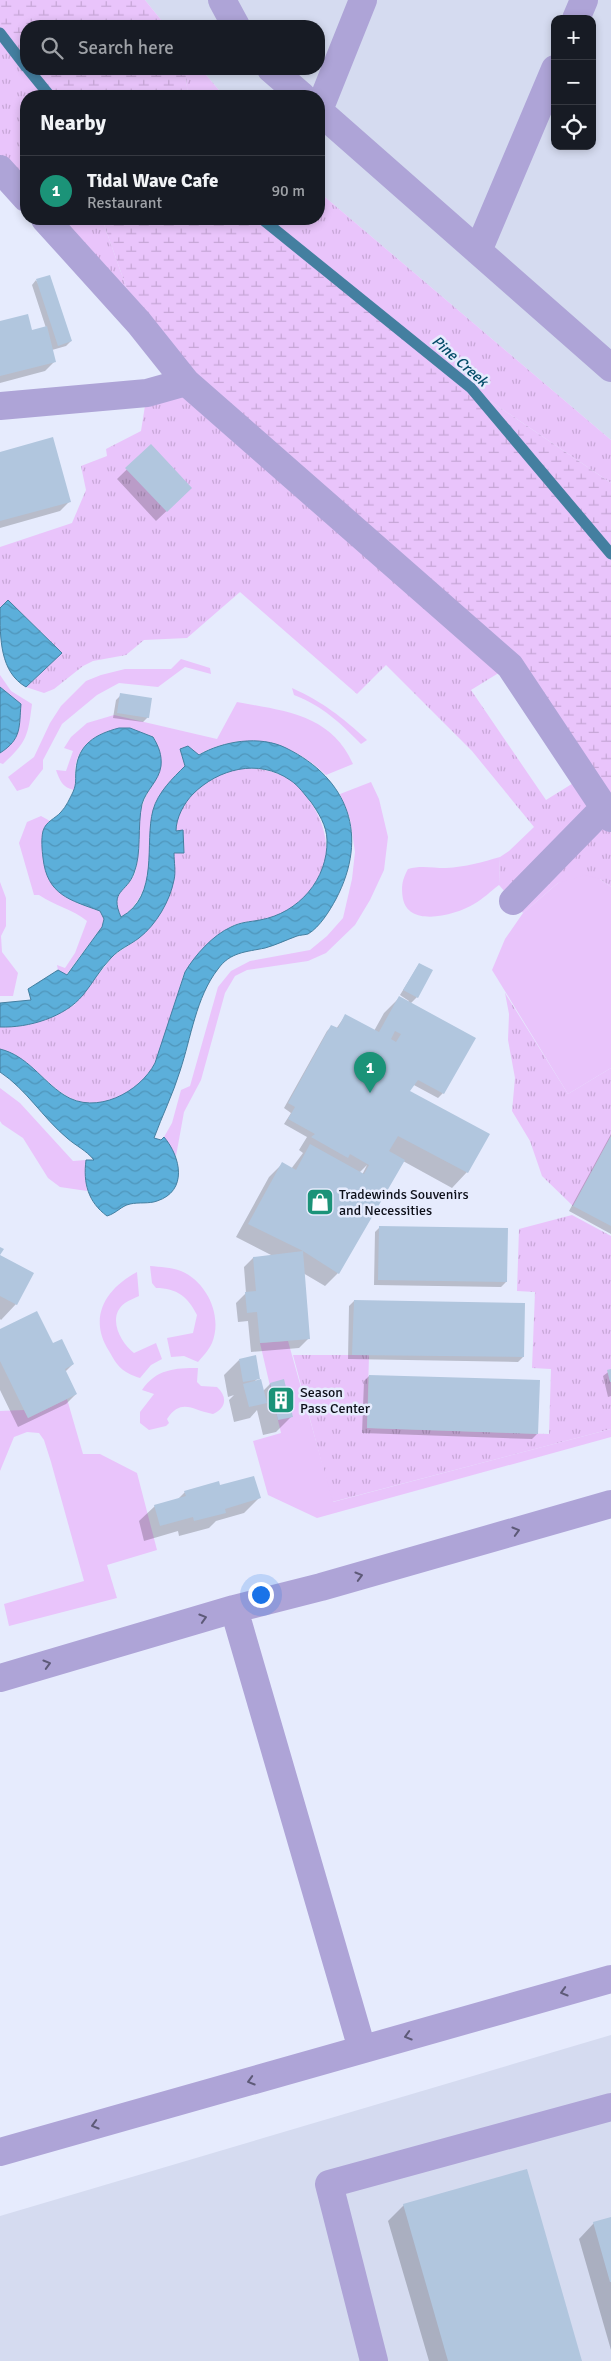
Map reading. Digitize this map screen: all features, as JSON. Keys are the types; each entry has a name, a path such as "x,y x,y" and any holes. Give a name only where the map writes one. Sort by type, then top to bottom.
{"lane":[{"path":"222,0 233,20"},
{"path":"325,95 363,0"},
{"path":"578,15 584,0"},
{"path":"277,75 295,90"},
{"path":"478,251 551,78"},
{"path":"325,115 611,368"},
{"path":"0,169 20,191"},
{"path":"50,225 139,323 186,382 510,666 608,813 513,901"},
{"path":"0,406 147,393 186,382"},
{"path":"0,1678 234,1609 321,1587 611,1504"},
{"path":"234,1609 362,2049"},
{"path":"0,2152 611,1978"},
{"path":"374,2361 329,2184 611,2107"}],"shaded area":[{"path":"145,0 611,0 611,440 325,197 325,90 219,90 206,75 325,75 325,20 161,20"},
{"path":"611,2035 611,2361 0,2361 0,2216"}],"green space":[{"path":"0,0 145,0 161,20 20,20 20,59 0,33"},
{"path":"0,33 20,58 20,75 33,75 45,90 20,90 20,191 0,169"},
{"path":"33,75 186,75 187,90 45,90"},
{"path":"186,75 206,75 219,90 187,90"},
{"path":"325,197 611,440 611,483 471,388 271,226 325,225"},
{"path":"50,225 104,225 139,323"},
{"path":"104,225 270,225 471,388 611,483 611,818 510,666 139,323"},
{"path":"186,382 510,666 471,690 546,800 583,777 611,818 611,887 600,879 558,883 523,913 499,885 500,857 534,827 472,751 386,665 357,694 240,592 187,638 144,640 126,655 93,661 83,666 54,689 44,693 26,687 62,653 8,600 0,608 0,547 72,523 86,490 81,466 107,456 106,449 141,431 147,393"},
{"path":"181,659 210,668 211,674 185,667 158,687 119,683 97,695 62,724 43,760 43,769 29,787 17,791 8,777 34,757 50,723 61,706 86,681 125,669 171,669"},
{"path":"0,675 11,691 32,704 25,738 17,750 3,764 0,763 0,753 12,743 18,731 21,704 0,687"},
{"path":"292,688 332,711 367,740 361,744 330,715 314,704 294,695"},
{"path":"237,702 289,712 319,725 332,734 344,747 353,764 326,775 312,763 297,754 265,742 232,743 215,747 198,755 180,749 185,766 170,787 153,824 147,880 139,898 128,912 121,917 117,901 118,896 135,873 138,826 141,812 145,798 156,779 119,728 96,737 79,754 75,771 76,783 74,790 70,789 62,783 56,770 66,771 73,751 64,748 71,737 87,723 114,715 217,739"},
{"path":"244,768 267,770 288,778 297,785 309,800 316,811 325,835 326,859 323,871 317,882 304,898 286,911 266,919 241,923 230,927 201,951 182,979 178,998 155,1063 139,1083 116,1098 104,1102 90,1103 77,1101 65,1095 27,1063 10,1052 0,1049 0,1027 14,1027 33,1023 74,1005 113,956 138,939 171,889 174,879 174,853 184,853 183,831 176,831 182,807 198,788 209,780 232,770"},
{"path":"371,782 379,799 388,837 384,870 370,900 355,925 326,953 308,961 247,970 235,976 225,993 201,1080 184,1112 176,1156 164,1137 172,1123 181,1090 190,1086 218,987 231,971 250,961 310,950 327,936 343,918 352,879 355,852 350,819 340,794"},
{"path":"41,816 50,821 43,831 42,849 46,872 77,903 100,911 104,919 102,927 66,975 58,970 57,965 65,968 75,953 87,921 76,913 39,895 34,895 19,843 27,822"},
{"path":"500,857 499,885 474,904 456,912 434,916 414,914 407,908 403,899 402,887 408,869 460,867"},
{"path":"585,875 600,879 611,887 611,1068 568,1094 492,970 505,939 523,913 558,883"},
{"path":"0,882 6,898 6,926 1,936 2,952 18,973 13,996 0,996"},
{"path":"505,993 568,1094 611,1068 611,1136 573,1206 542,1176 530,1141 512,1111 515,1078 508,1040 509,1014"},
{"path":"0,1088 20,1103 73,1161 86,1160 87,1191 60,1187 48,1178 23,1138 2,1124 0,1121"},
{"path":"572,1215 611,1236 611,1429 332,1502 293,1355 369,1355 367,1428 549,1434 551,1369 532,1368 535,1292 517,1291 519,1229"},
{"path":"150,1266 166,1267 181,1271 190,1276 205,1291 210,1301 214,1311 215,1333 211,1346 198,1362 184,1356 171,1357 167,1338 193,1333 197,1315 190,1303 181,1295 163,1288 156,1288 152,1283"},
{"path":"137,1272 139,1296 127,1302 119,1309 116,1322 118,1330 124,1343 134,1353 156,1343 162,1359 151,1365 140,1378 129,1374 118,1365 103,1339 100,1327 100,1316 109,1296 116,1287"},
{"path":"288,1341 333,1502 611,1429 611,1437 317,1518 268,1495 253,1441 281,1433 260,1343"},
{"path":"182,1368 198,1368 197,1382 201,1386 217,1387 221,1391 224,1402 221,1409 213,1414 183,1407 172,1412 167,1419 169,1423 166,1426 149,1430 140,1423 140,1412 154,1394 142,1390 147,1383 167,1371"},
{"path":"67,1399 83,1454 100,1454 137,1473 157,1550 107,1565 117,1598 9,1626 4,1604 84,1581 44,1440 39,1433 27,1432 14,1437 0,1471 0,1411 24,1410 28,1418"}],"water":[{"path":"8,600 62,653 26,687 17,681 11,673 3,654 0,608"},
{"path":"0,687 21,704 16,737 0,753"},
{"path":"119,728 130,728 153,737 160,751 161,762 158,776 142,804 138,857 134,873 131,880 118,896 117,902 121,917 133,908 141,896 146,883 151,823 155,803 162,791 185,766 180,749 188,746 199,755 230,743 242,741 265,742 286,748 308,761 325,776 338,793 347,811 351,832 351,853 346,876 336,899 317,927 308,934 233,956 218,969 204,992 199,1005 177,1080 154,1138 161,1140 164,1137 174,1154 178,1173 174,1190 157,1201 133,1203 107,1216 95,1205 86,1184 86,1160 94,1160 88,1153 58,1130 18,1087 0,1072 0,1049 19,1057 56,1089 76,1101 103,1102 116,1098 128,1091 148,1074 155,1063 185,972 194,959 211,940 231,927 274,916 299,902 317,881 326,854 327,840 324,824 311,802 296,785 278,773 265,769 239,769 214,778 193,794 179,816 176,831 183,830 184,853 174,853 175,874 172,888 161,912 145,933 114,955 83,995 67,1009 46,1020 23,1026 0,1027 0,1003 31,1000 28,989 58,970 67,975 102,927 104,919 100,911 70,899 55,888 49,880 43,858 42,837 46,825 63,810 73,792 77,761 84,747 103,733"}],"building":[{"path":"50,275 72,341 58,346 36,279"},
{"path":"28,314 32,330 47,326 56,362 0,376 0,321"},
{"path":"53,437 71,502 0,521 0,452"},
{"path":"151,444 192,488 167,512 125,468"},
{"path":"120,693 152,698 149,718 117,713"},
{"path":"419,963 433,970 418,998 403,990"},
{"path":"399,996 476,1038 444,1094 418,1080 410,1091 490,1134 468,1173 398,1136 389,1151 405,1160 339,1274 303,1251 248,1224 282,1162 296,1170 310,1144 364,1174 369,1165 350,1154 348,1158 311,1137 315,1134 288,1119 295,1107 288,1103 331,1025 338,1028 345,1014 379,1032","holes":["395,1031 401,1034 396,1042 391,1039"]},
{"path":"611,1136 611,1226 573,1206"},
{"path":"379,1226 508,1228 507,1282 378,1280"},
{"path":"0,1247 4,1249 0,1255"},
{"path":"303,1251 310,1339 260,1343 257,1312 247,1313 245,1292 256,1291 253,1257"},
{"path":"0,1255 34,1273 17,1305 0,1296"},
{"path":"354,1300 525,1303 524,1357 352,1355"},
{"path":"37,1311 53,1343 62,1339 74,1364 65,1369 77,1394 28,1418 0,1361 0,1329"},
{"path":"256,1355 260,1379 243,1382 239,1359"},
{"path":"611,1369 611,1382 610,1382 607,1370"},
{"path":"369,1375 540,1380 538,1434 367,1428"},
{"path":"261,1379 267,1403 249,1407 243,1384"},
{"name":"Season Pass Center","path":"284,1379 293,1417 278,1420 270,1383"},
{"path":"254,1476 261,1498 225,1509 226,1513 194,1521 193,1517 160,1526 154,1505 186,1496 184,1491 219,1481 220,1485"},
{"path":"527,2169 582,2361 448,2361 403,2204"},
{"path":"611,2217 611,2282 610,2282 593,2222"}],"waterway":[{"name":"Pine Creek","path":"0,33 20,59"},
{"name":"Pine Creek","path":"33,75 45,90"},
{"name":"Pine Creek","path":"269,225 471,388 611,554"}],"place":[{"name":"Tidal Wave Cafe","path":"370,1093"},
{"name":"Tradewinds Souvenirs and Necessities","path":"320,1202"},
{"name":"Season Pass Center","path":"281,1400"}]}
